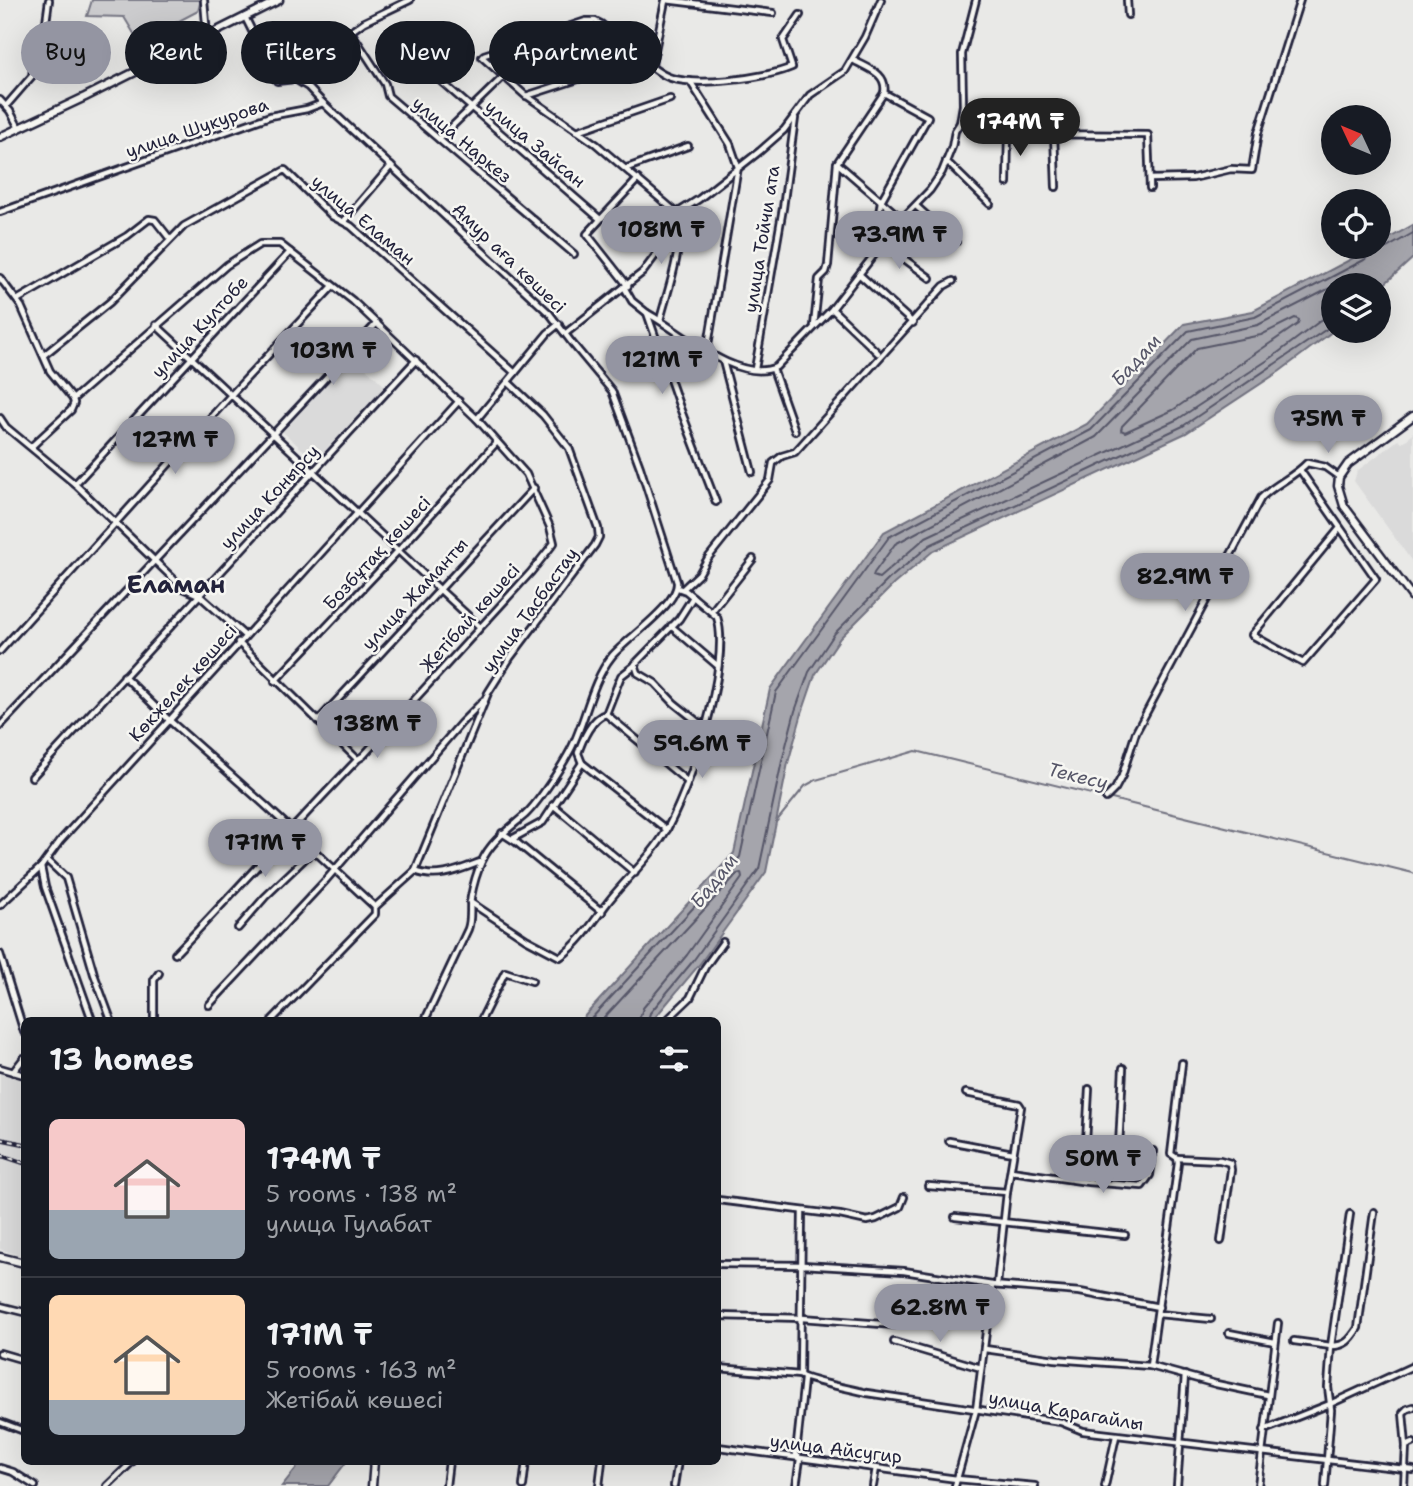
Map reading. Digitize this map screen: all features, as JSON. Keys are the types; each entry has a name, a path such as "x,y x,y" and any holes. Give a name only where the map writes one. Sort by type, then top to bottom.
{"main road":[{"path":"227,26 279,0"},
{"path":"0,137 125,77"},
{"path":"1413,416 1348,464 1339,477 1338,486 1345,506 1413,598"},
{"path":"0,1257 21,1262"},
{"path":"372,1486 374,1465"}],"street":[{"path":"46,21 49,0"},
{"path":"204,0 206,21"},
{"path":"361,24 410,0"},
{"path":"661,21 666,0 773,13"},
{"path":"566,333 643,272 667,240 677,213 699,199 784,130 810,95 845,71 853,60 881,0"},
{"path":"638,179 587,232 626,287 632,301 731,365 774,369 832,309 902,219 930,190 946,161 960,123 963,105 962,54 976,0"},
{"path":"1127,0 1128,15"},
{"path":"1150,179 1193,178 1231,169 1252,170 1258,133 1300,0"},
{"path":"662,72 670,78 690,81 755,78 791,68 783,40 800,15"},
{"name":"улица Шукурова","path":"245,16 247,21"},
{"name":"улица Наркез","path":"361,47 385,84 388,96 574,254"},
{"path":"814,327 819,279 826,272 828,265 837,163 884,93 884,79 853,60"},
{"path":"690,81 730,144 738,167"},
{"path":"6,106 24,84"},
{"name":"улица Шукурова","path":"0,212 270,116 307,110 323,103 303,84"},
{"name":"улица Зайсан","path":"444,84 600,219"},
{"path":"439,139 495,84"},
{"path":"513,84 626,168 677,213 680,231 678,249 660,320"},
{"path":"526,96 563,84"},
{"path":"876,234 881,201 928,117 884,93"},
{"path":"576,132 670,99"},
{"path":"0,100 19,128"},
{"name":"Амур аға көшесі","path":"323,103 559,324 612,391 679,586"},
{"name":"улица Тойчи ата","path":"755,369 796,114"},
{"path":"960,123 1008,133 1149,135 1150,188"},
{"path":"1007,183 1008,133"},
{"path":"1054,134 1056,187"},
{"path":"626,168 688,145"},
{"path":"946,161 990,204"},
{"path":"837,163 902,219"},
{"path":"344,220 391,166"},
{"name":"улица Тойчи ата","path":"707,351 738,167"},
{"name":"улица Еламан","path":"44,355 110,302 170,239 196,218 283,170 331,216 344,220 514,373"},
{"path":"916,206 956,242"},
{"path":"17,300 127,236 149,219 155,220 170,239"},
{"path":"883,243 930,278"},
{"path":"73,399 227,265 260,244 280,244 377,323 416,360 477,419 526,474 534,488"},
{"name":"улица Култобе","path":"75,484 290,252"},
{"path":"860,275 913,323"},
{"path":"0,278 17,300 50,371 74,402 71,410 31,447"},
{"path":"426,1017 468,929 472,911 470,902 481,862 502,833 532,807 570,751 608,661 619,647 656,615 673,597 679,586 702,570 708,558 770,480 773,463 782,456 795,452 944,286 953,281"},
{"path":"0,650 333,286"},
{"path":"832,309 878,353"},
{"path":"647,313 716,502"},
{"path":"0,726 377,323"},
{"path":"477,419 559,324"},
{"path":"156,325 481,627"},
{"name":"улица Конырсу","path":"32,777 416,360"},
{"path":"722,360 752,472"},
{"path":"774,369 795,431"},
{"name":"улица Тасбастау","path":"275,1017 375,914 375,907 415,871 486,699 510,658 599,537 569,448 543,415 508,382"},
{"name":"Көкжелек көшесі","path":"0,905 41,867 60,841 238,642 458,401"},
{"path":"0,418 6,427 75,484 183,588 199,595 245,635"},
{"name":"Бозбұтақ көшесі","path":"275,681 497,442"},
{"path":"1106,798 1122,776 1136,732 1261,498 1275,484 1307,463 1316,464 1339,477"},
{"path":"1300,470 1376,579 1303,663 1252,635 1340,528"},
{"name":"Жетібай көшесі","path":"175,954 363,756 554,543 534,488"},
{"name":"улица Жаманты","path":"318,721 534,488"},
{"path":"712,611 753,559"},
{"path":"470,902 491,913 526,939 560,957 635,873 667,830 688,782 721,651 720,626 712,611 679,586"},
{"path":"606,714 621,676 679,620 694,597"},
{"path":"671,626 718,666"},
{"path":"238,642 358,759"},
{"path":"635,664 638,674 655,683 674,703 704,727"},
{"path":"124,676 375,907"},
{"path":"209,1005 334,870 461,723 486,699"},
{"path":"667,830 584,763 579,750 596,719 606,714 688,782"},
{"path":"512,839 540,825 584,763"},
{"path":"553,805 635,873"},
{"path":"502,833 602,912"},
{"path":"238,928 265,897 313,851"},
{"path":"47,860 66,878 94,974 110,1017"},
{"path":"415,871 450,873 481,862"},
{"path":"41,867 45,887 91,1017"},
{"path":"670,1017 690,998 705,967 723,942"},
{"path":"0,954 21,1022"},
{"path":"482,1017 505,972 532,981"},
{"path":"154,1017 154,980 159,973"},
{"path":"13,1072 21,1062"},
{"path":"1182,1063 1171,1154 1177,1158 1230,1163 1221,1241"},
{"path":"0,1068 21,1074"},
{"path":"1119,1146 1123,1068"},
{"path":"1086,1142 1089,1089"},
{"path":"955,1486 976,1410 1005,1222 1019,1104 966,1093"},
{"path":"949,1140 1013,1153"},
{"path":"1011,1171 1088,1182 1142,1186 1150,1175 1153,1151"},
{"path":"1150,1366 1177,1158"},
{"path":"928,1186 1007,1192"},
{"path":"721,1200 867,1221 900,1207 904,1197"},
{"path":"796,1486 800,1459 796,1454 802,1377 802,1211"},
{"path":"1294,1341 1342,1346 1350,1341 1358,1328 1374,1212"},
{"path":"1325,1486 1330,1404 1328,1375 1350,1214"},
{"path":"955,1217 1125,1236"},
{"path":"721,1264 803,1265 904,1271 995,1285 1080,1292 1159,1307"},
{"path":"0,1306 21,1311"},
{"path":"1158,1314 1211,1319"},
{"path":"721,1316 802,1318 895,1325"},
{"path":"1258,1486 1278,1324"},
{"path":"1229,1333 1275,1342"},
{"path":"894,1342 981,1368"},
{"path":"985,1349 1034,1357 1150,1366 1268,1395"},
{"path":"0,1353 21,1359"},
{"path":"1264,1430 1330,1404 1413,1366"},
{"name":"улица Карагайлы","path":"721,1368 802,1377 908,1401 1061,1422 1083,1431 1116,1436 1413,1470"},
{"path":"1177,1486 1185,1375"},
{"path":"1404,1486 1406,1446 1403,1413 1413,1407"},
{"path":"0,1422 21,1430"},
{"path":"1105,1486 1116,1436"},
{"path":"1406,1446 1413,1443"},
{"name":"улица Айсугир","path":"721,1447 957,1479 1031,1485"},
{"path":"107,1486 129,1465"},
{"path":"446,1486 449,1465"},
{"path":"523,1486 526,1465"},
{"path":"599,1486 602,1465"},
{"path":"674,1486 677,1465"},
{"path":"0,1468 13,1472 35,1486"},
{"path":"873,1486 876,1468"}],"shaded area":[{"path":"92,0 201,0 198,11 179,21 126,21 124,17 87,16"},
{"path":"353,356 385,386 315,461 283,432"},
{"path":"1413,432 1413,563 1354,481 1357,471 1398,440 1402,443"},
{"path":"0,1073 21,1080 21,1256 0,1249"}],"water":[{"path":"1413,225 1413,258 1391,278 1391,273 1325,273 1351,259 1391,259 1391,237"},
{"name":"Бадам","path":"1321,275 1321,340 1280,371 1186,433 933,551 894,584 840,638 815,675 802,713 788,763 766,872 699,965 656,1017 584,1017 734,853 770,689 884,532 1087,424 1184,324 1253,311"},
{"path":"299,1465 344,1465 328,1486 282,1486"}],"waterway":[{"name":"Текесу","path":"776,822 805,786 816,780 916,751 1413,873"}],"railway":[{"path":"0,1139 21,1143"},
{"path":"0,1155 21,1162"}],"district":[{"name":"Еламан","path":"176,585"}]}
